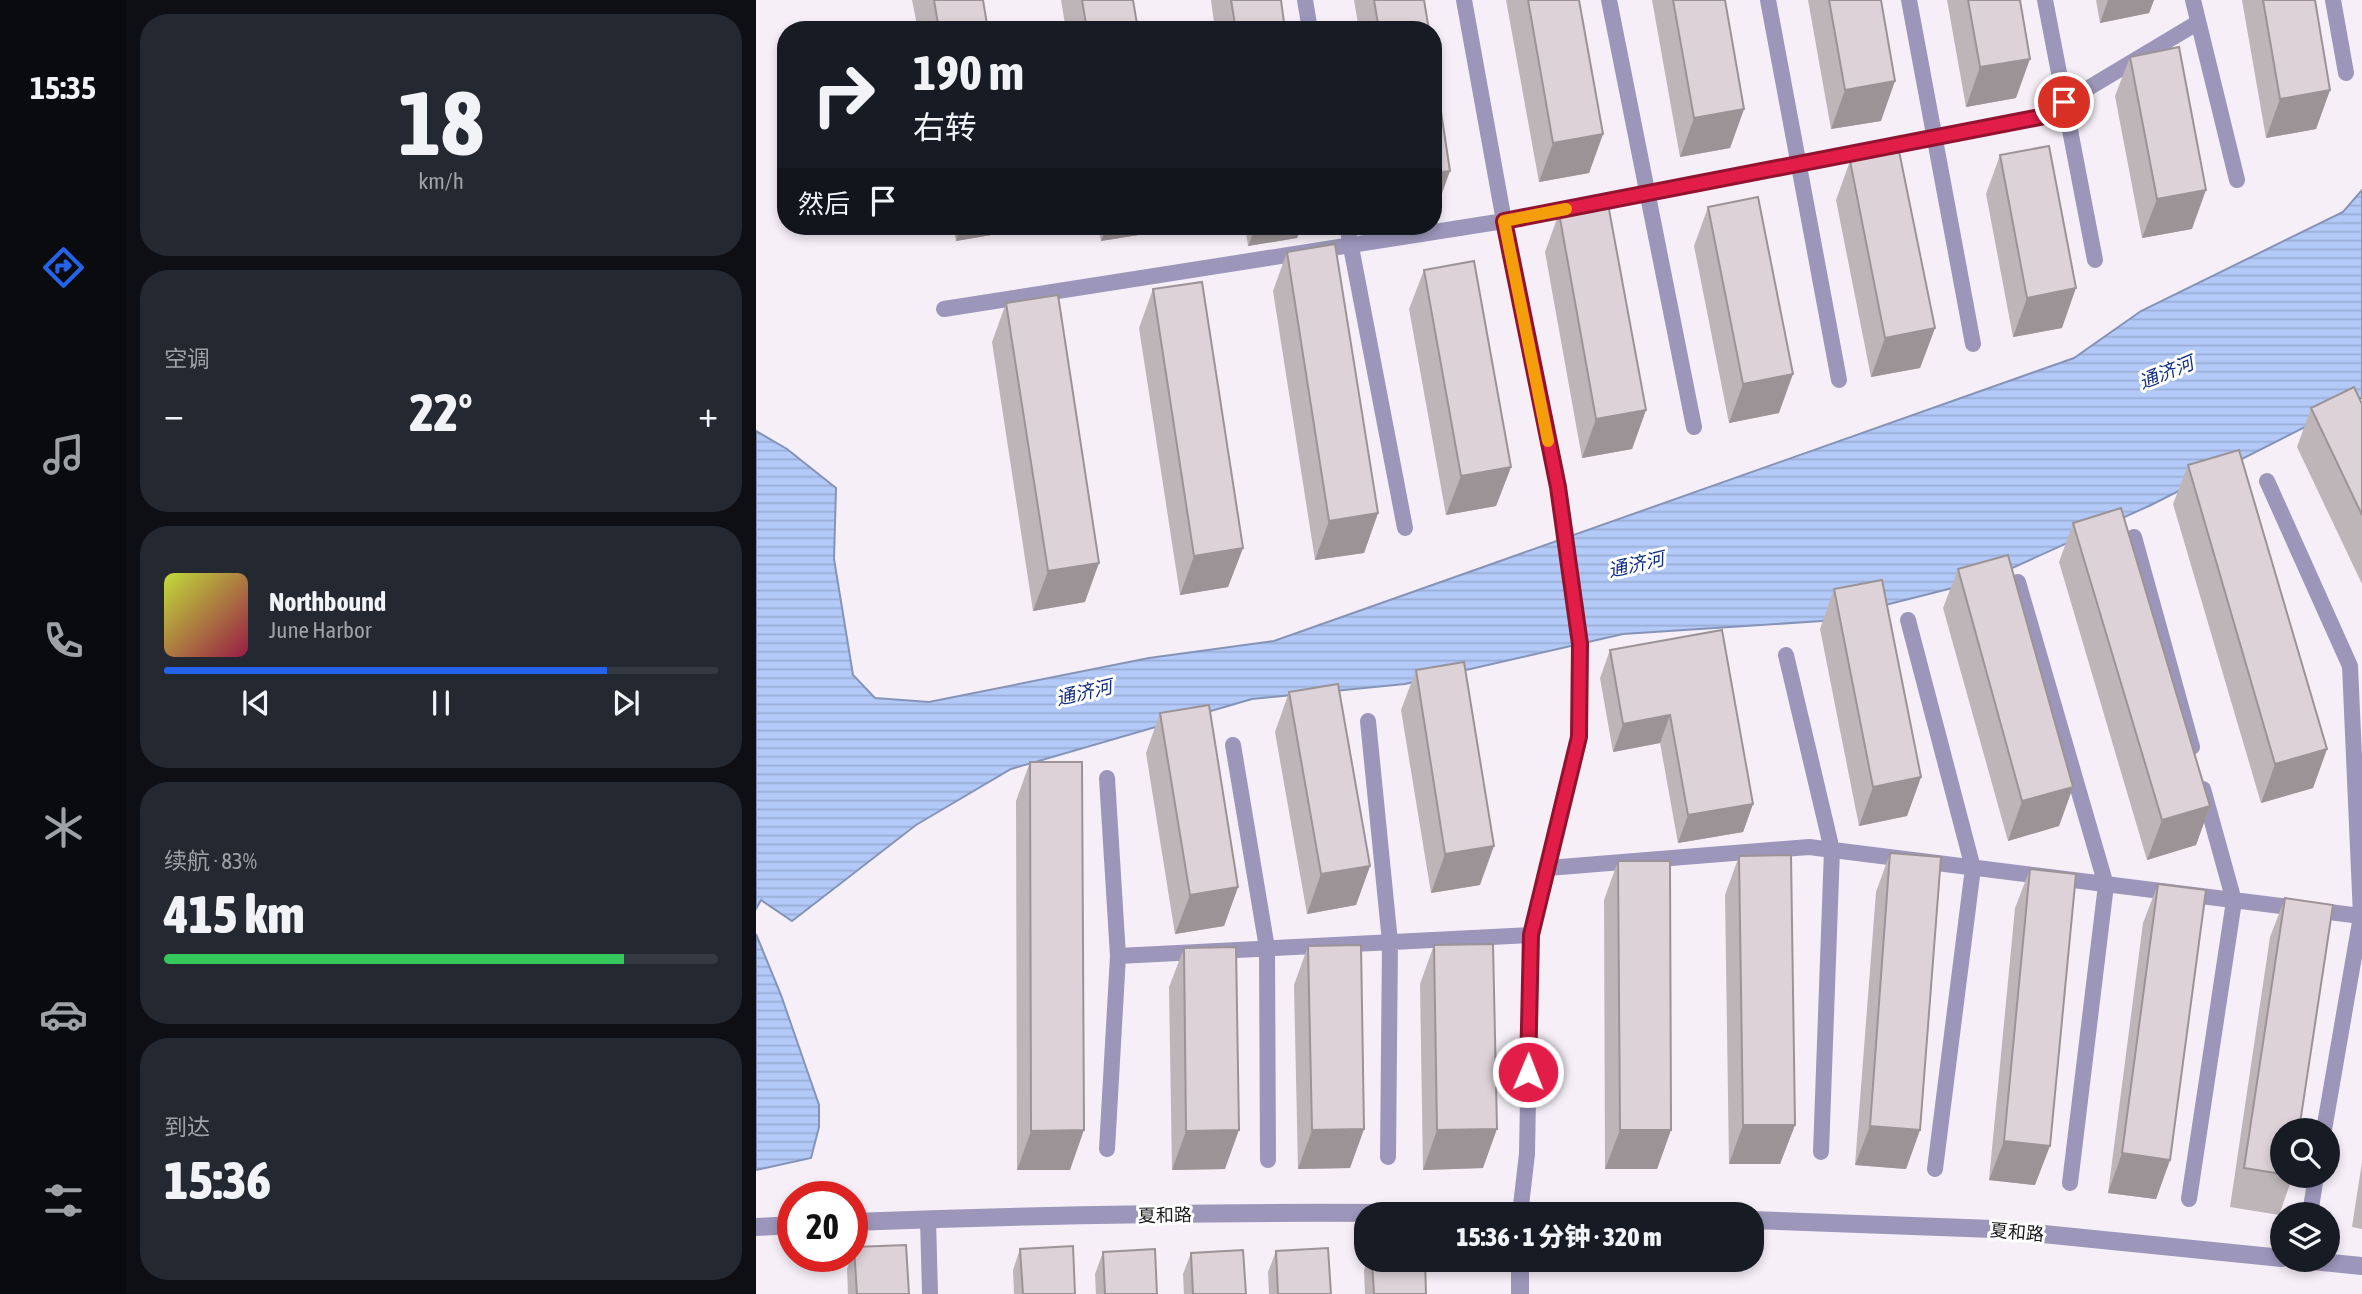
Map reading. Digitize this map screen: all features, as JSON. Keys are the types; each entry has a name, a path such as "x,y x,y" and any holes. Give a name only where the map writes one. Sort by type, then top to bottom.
{"street":[{"name":"夏和路","path":"868,1221 1008,1216 1354,1213"},
{"name":"夏和路","path":"1764,1220 1993,1229 2270,1257"},
{"path":"756,1227 777,1226"},
{"path":"2340,1264 2362,1266"},
{"path":"1520,1272 1520,1294"}],"lane":[{"path":"1305,0 1308,21"},
{"path":"1464,0 1504,221 1558,487 1580,644 1579,737 1531,935 1527,1154 1521,1202"},
{"path":"1609,0 1694,427"},
{"path":"1768,0 1839,380"},
{"path":"1909,0 1973,344"},
{"path":"2045,0 2095,260"},
{"path":"2193,0 2237,180"},
{"path":"2333,0 2346,73"},
{"path":"1442,231 2040,117 2197,23"},
{"path":"1349,235 1405,528"},
{"path":"944,309 1415,235"},
{"path":"2267,481 2350,666 2361,916 2326,1118"},
{"path":"2134,537 2234,901 2189,1199"},
{"path":"2018,582 2106,885 2070,1183"},
{"path":"1908,620 1973,868 1935,1169"},
{"path":"1786,655 1832,850 1821,1152"},
{"path":"1367,721 1390,942 1388,1157"},
{"path":"1233,745 1267,948 1268,1160"},
{"path":"1107,778 1118,956 1107,1149"},
{"path":"1548,868 1809,847 2361,916"},
{"path":"1118,956 1531,935"},
{"path":"928,1219 930,1294"}],"water":[{"name":"通济河","path":"2362,190 2362,398 2151,505 1988,579 1822,621 1623,634 1405,684 1252,699 1011,769 916,825 792,921 761,900 756,909 756,431 787,449 836,488 834,559 853,675 875,698 929,702 1149,658 1274,641 2074,358 2141,311 2343,212"},
{"path":"756,934 781,995 819,1105 819,1127 811,1158 756,1170"}],"building":[{"path":"934,0 983,0 986,21 938,21"},
{"path":"1082,0 1133,0 1136,21 1086,21"},
{"path":"1231,0 1281,0 1284,21 1234,21"},
{"path":"1374,0 1424,0 1428,21 1378,21"},
{"path":"1528,0 1579,0 1603,134 1553,143"},
{"path":"1673,0 1725,0 1744,109 1694,118"},
{"path":"1829,0 1881,0 1895,81 1845,90"},
{"path":"1968,0 2020,0 2030,59 1980,67"},
{"path":"2263,0 2315,0 2330,90 2280,99"},
{"path":"2179,47 2206,190 2157,199 2130,57"},
{"path":"1442,118 1450,171 1442,172"},
{"path":"2049,146 2076,288 2027,298 2000,155"},
{"path":"1899,151 1935,328 1885,338 1850,161"},
{"path":"1758,197 1793,374 1743,384 1708,207"},
{"path":"1608,204 1646,410 1596,419 1559,213"},
{"path":"1335,244 1378,513 1329,521 1287,252"},
{"path":"1474,261 1511,467 1461,476 1424,270"},
{"path":"1202,282 1243,548 1194,556 1153,289"},
{"path":"1058,295 1099,563 1048,571 1006,303"},
{"path":"2354,387 2362,404 2362,515 2311,408"},
{"path":"2239,450 2327,749 2275,764 2188,465"},
{"path":"2121,508 2210,806 2162,820 2073,523"},
{"path":"2008,555 2073,787 2022,801 1958,569"},
{"path":"1882,580 1921,777 1873,787 1834,589"},
{"path":"1722,630 1753,804 1688,815 1670,715 1623,724 1610,650"},
{"path":"1464,662 1494,846 1445,854 1416,670"},
{"path":"1338,684 1370,866 1321,874 1289,692"},
{"path":"1209,705 1238,887 1190,895 1160,713"},
{"path":"1030,762 1082,762 1084,1130 1031,1131"},
{"path":"1890,853 1941,857 1920,1130 1870,1126"},
{"path":"1791,855 1795,1125 1743,1125 1739,856"},
{"path":"1618,861 1670,861 1671,1130 1620,1130"},
{"path":"2030,869 2076,874 2050,1146 2004,1141"},
{"path":"2158,884 2206,890 2170,1160 2122,1153"},
{"path":"2285,898 2333,905 2301,1118 2270,1118 2270,1172 2244,1168"},
{"path":"1493,944 1497,1129 1437,1130 1434,945"},
{"path":"1361,945 1364,1129 1312,1130 1308,946"},
{"path":"1236,947 1239,1130 1186,1131 1184,948"},
{"path":"906,1245 909,1294 857,1294 856,1272 868,1272 868,1246"},
{"path":"1073,1246 1075,1294 1023,1294 1020,1249"},
{"path":"1328,1248 1331,1294 1278,1294 1276,1251"},
{"path":"1155,1249 1157,1294 1105,1294 1103,1252"},
{"path":"1243,1250 1246,1294 1193,1294 1191,1253"},
{"path":"1373,1272 1425,1272 1426,1294 1374,1294"}],"slow traffic":[{"path":"1548,441 1504,221 1566,209"}],"route":[{"path":"1528,1072 1531,935 1579,737 1580,644 1558,487 1504,221 2040,117 2064,102"}]}
